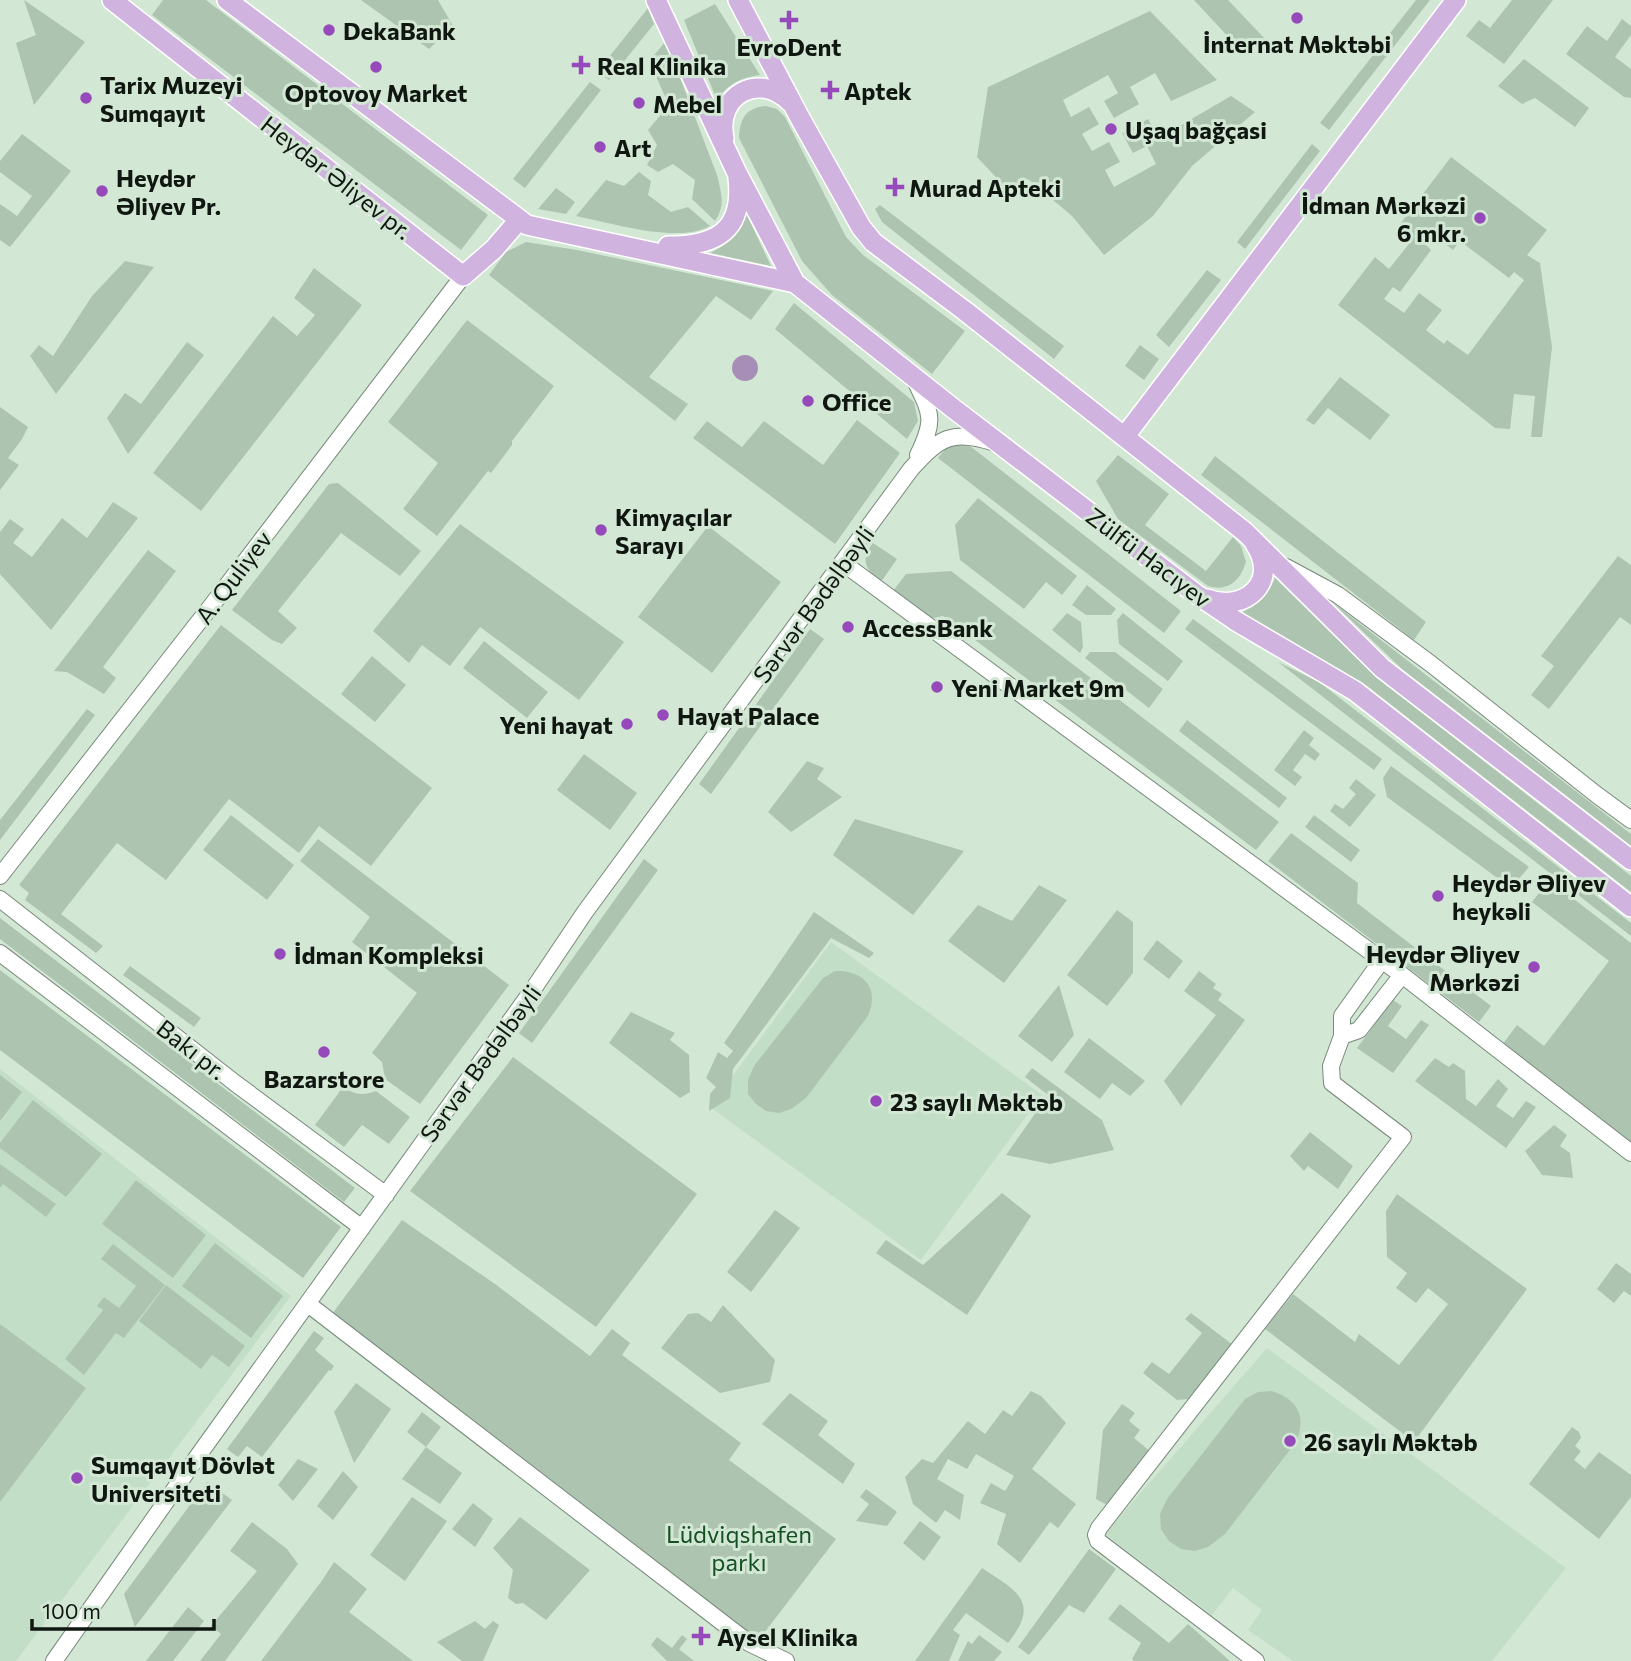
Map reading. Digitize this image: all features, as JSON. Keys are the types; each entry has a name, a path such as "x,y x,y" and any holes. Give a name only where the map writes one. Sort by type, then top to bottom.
{"main road":[{"name":"Heydər Əliyev pr.","path":"113,0 463,276"},
{"path":"228,0 519,220 537,229 794,282"},
{"name":"Zülfü Hacıyev","path":"656,0 737,173 794,282 914,378 1200,597 1355,691 1631,907"},
{"path":"738,0 800,118 861,227 873,242 1245,532 1382,668 1631,860"},
{"path":"1125,436 1456,0"},
{"path":"727,151 722,125 723,114 731,99 748,90 771,90 783,95 800,118"},
{"path":"629,246 698,245 717,237 732,222 736,212 739,189 737,173"},
{"path":"463,276 494,249 519,220"},
{"path":"1200,597 1225,604 1236,603 1252,594 1260,584 1264,564 1258,547 1245,532"}],"street":[{"name":"A. Quliyev","path":"0,876 212,605 463,276"},
{"path":"911,470 929,432 930,424 930,412 914,378"},
{"path":"911,470 932,447 951,436 975,437 1003,446"},
{"name":"Sərvər Bədəlbəyli","path":"54,1661 534,988 585,912 911,470"},
{"path":"1277,562 1338,595 1631,820"},
{"path":"843,563 1382,960 1631,1153"},
{"name":"Bakı pr.","path":"0,900 235,1083 386,1195"},
{"name":"Bakı pr.","path":"0,953 362,1228"},
{"path":"1255,1661 1098,1541 1096,1535 1098,1528 1403,1137 1332,1083 1331,1066 1342,1036 1342,1016 1382,960"},
{"path":"1342,1036 1359,1030 1402,975"},
{"path":"308,1304 749,1643 786,1661"}],"shaded area":[{"path":"745,355 754,359 758,368 754,377 745,381 736,377 732,368 736,359"},
{"name":"23 saylı Məktəb","path":"831,942 1042,1095 921,1260 710,1107"},
{"name":"Sumqayıt Dövlət Universiteti","path":"0,1069 291,1296 16,1661 0,1661"},
{"name":"26 saylı Məktəb","path":"1267,1348 1566,1568 1492,1661 1293,1661 1248,1630 1262,1610 1233,1588 1212,1615 1105,1534"}],"green space":[{"path":"24,0 85,42 34,105 16,43 36,35"},
{"path":"163,0 206,0 488,215 461,250 152,15"},
{"path":"361,0 438,0 453,26 429,49"},
{"path":"1194,0 1228,0 1265,39 1245,55"},
{"path":"1416,0 1430,0 1329,130 1320,123"},
{"path":"1512,0 1553,0 1504,64 1466,36 1479,20 1490,28"},
{"path":"715,4 760,75 736,82 717,100 684,20"},
{"path":"648,8 654,24 609,80 597,72"},
{"path":"1150,11 1217,80 1171,101 1155,73 1130,87 1139,104 1114,118 1104,101 1118,93 1108,75 1063,100 1071,117 1089,107 1099,124 1082,134 1092,151 1109,142 1120,162 1105,170 1114,187 1156,164 1147,146 1133,153 1122,133 1148,119 1159,138 1231,96 1255,112 1192,166 1153,216 1104,255 1072,216 1028,179 1009,191 977,157 988,87"},
{"path":"1622,19 1631,26 1631,35 1615,57 1631,69 1631,98 1624,97 1566,54 1587,26 1607,41"},
{"path":"666,41 717,175 722,204 715,221 692,199 695,180 673,164 658,172 647,165 657,145 648,130 669,105 649,61"},
{"path":"1524,59 1589,108 1575,127 1535,98 1522,104 1498,86"},
{"path":"590,82 601,90 525,188 513,179"},
{"path":"766,106 777,109 785,117 846,237 863,255 965,331 932,374 832,295 802,261 739,138 741,125 748,112"},
{"path":"22,134 71,171 10,247 0,240 0,204 17,216 32,196 0,172 0,161"},
{"path":"1312,144 1320,151 1245,249 1237,242"},
{"path":"1451,157 1547,230 1527,255 1540,263 1552,347 1542,437 1531,437 1535,396 1514,394 1510,429 1495,428 1338,305 1375,257 1389,269 1412,240 1397,228","holes":["1434,235 1453,250 1460,241 1509,278 1514,272 1524,280 1468,355 1447,340 1444,344 1426,330 1442,310 1419,293 1404,313 1384,299 1393,287 1400,292 1431,250 1426,245"]},
{"path":"639,172 651,181 648,195 671,212 688,207 710,226 697,231 663,233 576,216 606,180 624,186"},
{"path":"556,188 575,202 566,214 538,209"},
{"path":"880,205 1064,346 1054,359 882,222 875,209"},
{"path":"746,213 771,266 710,253 733,237"},
{"path":"526,242 773,291 751,320 716,296 649,377 688,404 675,421 489,275 506,252"},
{"path":"125,261 154,267 56,394 30,356 39,345 53,356 92,296"},
{"path":"314,268 362,305 201,511 153,473 273,316 297,336 315,315 294,298"},
{"path":"1207,270 1221,280 1169,347 1156,335"},
{"path":"794,303 914,402 918,421 907,439 775,329"},
{"path":"467,320 554,386 491,473 488,471 437,536 403,509 438,463 388,422"},
{"path":"187,342 204,355 128,454 107,418 125,393 141,404"},
{"path":"1140,345 1159,359 1144,380 1125,366"},
{"path":"1340,377 1390,415 1370,440 1328,408 1314,425 1306,420"},
{"path":"0,407 28,427 8,458 19,465 0,490"},
{"path":"857,420 900,453 835,544 693,438 707,421 742,447 764,421 823,465"},
{"path":"948,446 970,446 1181,611 1164,633 938,458"},
{"path":"1118,455 1169,494 1145,525 1206,571 1233,537 1241,546 1246,562 1237,580 1227,586 1208,586 1118,519 1096,481"},
{"path":"1215,456 1426,622 1414,640 1201,475"},
{"path":"338,483 421,551 400,576 341,533 278,611 297,628 282,644 272,640 232,610 329,484"},
{"path":"978,498 1077,576 1062,595 1046,582 1024,609 960,560 955,525"},
{"path":"113,502 138,518 51,630 0,574 0,532 10,519 24,529 13,543 32,557 62,518 87,538"},
{"path":"460,524 624,642 579,700 480,627 450,666 422,645 409,663 373,631"},
{"path":"708,526 781,582 712,673 638,617"},
{"path":"873,543 897,559 881,582 866,564 867,554"},
{"path":"148,550 176,571 103,667 116,678 104,694 67,672 54,671"},
{"path":"1618,556 1631,565 1631,625 1620,617 1549,709 1531,695 1554,666 1541,656"},
{"path":"951,571 1279,822 1256,850 943,616 929,619 893,591 906,574"},
{"path":"1275,578 1376,677 1631,876 1631,892 1367,686 1241,613 1262,599"},
{"path":"1087,585 1116,609 1111,615 1086,615 1072,605"},
{"path":"1332,602 1631,834 1631,846 1402,669"},
{"path":"1067,613 1081,622 1083,647 1080,653 1052,630"},
{"path":"1123,613 1183,661 1168,681 1119,644 1117,620"},
{"path":"1193,619 1382,759 1374,770 1185,629"},
{"path":"221,625 432,788 371,866 319,826 299,853 229,799 166,880 117,843 61,914 103,946 96,953 25,900 29,893 19,885"},
{"path":"810,629 824,639 711,794 699,784"},
{"path":"484,641 548,692 527,718 463,668"},
{"path":"1090,652 1115,652 1163,689 1149,708 1085,658"},
{"path":"372,656 406,685 375,722 341,694"},
{"path":"1278,662 1319,682 1631,923 1631,936"},
{"path":"87,709 95,715 0,840 0,820"},
{"path":"1187,720 1287,798 1279,808 1179,731"},
{"path":"1304,730 1314,738 1309,745 1320,754 1315,761 1305,754 1293,770 1302,777 1295,786 1274,770"},
{"path":"584,754 637,793 610,830 557,790"},
{"path":"807,761 824,768 817,779 842,797 791,832 768,812"},
{"path":"1391,766 1529,867 1511,888 1387,797 1383,778"},
{"path":"1356,779 1376,795 1350,827 1330,811 1335,804 1343,809 1356,794 1349,788"},
{"path":"231,815 294,865 267,900 203,850"},
{"path":"1314,815 1360,850 1351,862 1305,827"},
{"path":"855,819 964,851 913,915 833,855"},
{"path":"1291,833 1358,883 1357,903 1491,1006 1479,1022 1268,861"},
{"path":"318,839 509,985 420,1104 385,1079 382,1062 372,1053 417,993 352,942 370,917 300,861"},
{"path":"644,859 658,870 532,1043 519,1033"},
{"path":"1549,880 1631,943 1631,1143 1502,1045 1517,1025 1544,1046 1609,961 1532,902"},
{"path":"1039,885 1067,900 1004,983 948,941 978,905 1012,921"},
{"path":"1117,910 1133,922 1133,973 1107,1006 1067,975"},
{"path":"814,912 874,953 869,958 831,938 733,1069 730,1098 709,1111 710,1094 716,1087 706,1078 718,1052 727,1058 733,1051 724,1043"},
{"path":"0,918 355,1188 344,1202 0,939"},
{"path":"1157,940 1183,961 1169,979 1143,959"},
{"path":"130,966 201,1018 194,1027 123,975"},
{"path":"0,970 341,1227 303,1278 0,1050"},
{"path":"835,971 854,974 867,983 872,997 868,1016 806,1098 791,1109 779,1113 766,1111 748,1094 748,1080 754,1066 823,978"},
{"path":"1199,971 1216,984 1213,988 1222,994 1218,1000 1245,1020 1181,1106 1164,1081 1216,1015 1184,991"},
{"path":"1059,985 1074,1035 1052,1062 1018,1036"},
{"path":"1393,1000 1402,1006 1388,1026 1406,1039 1421,1020 1429,1025 1393,1073 1357,1048"},
{"path":"631,1012 675,1033 670,1040 689,1055 690,1092 680,1098 609,1043"},
{"path":"1089,1038 1145,1081 1130,1096 1112,1083 1100,1099 1064,1072"},
{"path":"513,1057 697,1194 596,1327 410,1191"},
{"path":"1435,1058 1449,1067 1453,1063 1465,1071 1466,1099 1476,1106 1498,1079 1508,1089 1496,1106 1513,1118 1526,1101 1536,1107 1506,1148 1415,1081"},
{"path":"1032,1068 1102,1120 1114,1150 1050,1164 1006,1155 1048,1095 1025,1077"},
{"path":"0,1075 22,1092 0,1121"},
{"path":"343,1087 359,1094 376,1091 410,1117 389,1144 362,1125 344,1147 315,1125"},
{"path":"33,1100 102,1154 66,1197 0,1148 0,1143"},
{"path":"1554,1125 1567,1135 1560,1146 1570,1153 1573,1178 1542,1175 1525,1151"},
{"path":"1310,1132 1353,1166 1338,1189 1308,1166 1304,1171 1290,1156"},
{"path":"0,1164 56,1204 46,1217 3,1184 0,1188"},
{"path":"136,1180 206,1235 173,1278 102,1224"},
{"path":"1002,1193 1031,1216 967,1315 876,1253 886,1240 923,1265"},
{"path":"1397,1194 1527,1289 1414,1442 1265,1329 1293,1294 1355,1342 1359,1334 1399,1365 1448,1304 1428,1288 1416,1303 1396,1288 1407,1273 1387,1257 1386,1211"},
{"path":"775,1210 800,1228 751,1292 727,1272"},
{"name":"Lüdviqshafen parkı","path":"402,1220 495,1284 590,1356 612,1329 630,1343 622,1355 741,1443 729,1460 836,1539 758,1641 332,1314"},
{"path":"215,1243 283,1296 251,1338 182,1286"},
{"path":"113,1244 165,1285 124,1338 116,1333 84,1375 65,1359 103,1310 97,1306 104,1297 119,1308 136,1286 101,1259"},
{"path":"1616,1263 1631,1274 1631,1296 1624,1291 1614,1303 1597,1289"},
{"path":"166,1285 245,1346 229,1367 212,1355 201,1369 139,1321"},
{"path":"723,1305 775,1360 770,1382 720,1393 661,1348 688,1314 698,1313 711,1322"},
{"path":"1191,1313 1233,1345 1189,1399 1177,1400 1143,1373 1152,1362 1169,1374 1202,1333 1185,1319"},
{"path":"0,1324 86,1388 0,1502"},
{"path":"314,1331 324,1338 315,1350 334,1366 331,1371 329,1370 262,1457 247,1446 238,1457 227,1449"},
{"path":"356,1383 391,1409 354,1463 334,1412"},
{"path":"1031,1391 1041,1396 1066,1423 1032,1469 1076,1504 1058,1528 1050,1522 1020,1563 997,1544 1006,1514 980,1503 991,1483 1005,1491 1014,1476 976,1454 967,1469 948,1459 937,1479 964,1495 960,1520 945,1510 936,1523 913,1504 905,1477 922,1459 933,1463 968,1421 985,1434 1003,1410 1012,1416"},
{"path":"1272,1391 1288,1399 1298,1410 1301,1424 1296,1442 1225,1534 1208,1547 1195,1551 1181,1549 1169,1541 1161,1529 1160,1514 1167,1499 1245,1399 1258,1392"},
{"path":"790,1393 828,1421 818,1435 855,1464 843,1484 762,1424"},
{"path":"1122,1404 1135,1413 1129,1421 1140,1430 1134,1438 1151,1452 1109,1506 1096,1499 1103,1430"},
{"path":"422,1412 441,1427 426,1447 407,1432"},
{"path":"1572,1427 1579,1432 1581,1438 1575,1446 1581,1451 1574,1460 1585,1469 1599,1452 1631,1475 1631,1497 1599,1539 1529,1484"},
{"path":"426,1447 462,1473 440,1504 402,1479"},
{"path":"298,1459 318,1469 293,1501 278,1485"},
{"path":"343,1471 358,1487 333,1520 317,1506"},
{"path":"207,1482 232,1500 135,1627 124,1594"},
{"path":"866,1489 897,1512 887,1526 856,1521 869,1504 860,1497"},
{"path":"412,1497 447,1521 405,1581 370,1555"},
{"path":"473,1503 493,1519 475,1547 452,1529"},
{"path":"520,1517 590,1570 546,1620 523,1603 516,1604 508,1598 513,1570 493,1548"},
{"path":"920,1521 941,1537 924,1561 903,1543"},
{"path":"252,1522 287,1549 298,1564 225,1661 200,1661 221,1634 211,1626 257,1571 230,1551"},
{"path":"1089,1549 1116,1569 1084,1613 1069,1605 1029,1655 1018,1647"},
{"path":"334,1562 367,1589 349,1612 413,1661 261,1661"},
{"path":"982,1568 1014,1591 1024,1607 1018,1629 1008,1643 966,1613 953,1630 960,1635 949,1661 915,1661"},
{"path":"1120,1604 1169,1643 1188,1624 1230,1661 1134,1661 1132,1659 1141,1643 1108,1619"},
{"path":"188,1607 204,1621 173,1661 146,1661"},
{"path":"475,1621 485,1629 493,1621 499,1625 483,1661 462,1661 437,1642"},
{"path":"682,1635 687,1639 679,1649 694,1661 667,1661 651,1645 657,1637 672,1648"},
{"path":"979,1635 1002,1652 994,1661 958,1661 968,1641 972,1644"}],"place":[{"name":"İnternat Məktəbi","path":"1297,18"},
{"name":"EvroDent","path":"789,20"},
{"name":"DekaBank","path":"329,30"},
{"name":"Real Klinika","path":"581,65"},
{"name":"Optovoy Market","path":"376,67"},
{"name":"Aptek","path":"830,90"},
{"name":"Tarix Muzeyi Sumqayıt","path":"86,98"},
{"name":"Mebel","path":"639,103"},
{"name":"Uşaq bağçasi","path":"1111,129"},
{"name":"Art","path":"600,147"},
{"name":"Murad Apteki","path":"895,187"},
{"name":"Heydər Əliyev Pr.","path":"102,191"},
{"name":"İdman Mәrkәzi 6 mkr.","path":"1480,218"},
{"name":"Office","path":"808,401"},
{"name":"Kimyaçılar Sarayı","path":"601,530"},
{"name":"AccessBank","path":"848,627"},
{"name":"Yeni Market 9m","path":"937,687"},
{"name":"Hayat Palace","path":"663,715"},
{"name":"Yeni hayat","path":"627,724"},
{"name":"Heydər Əliyev heykəli","path":"1438,896"},
{"name":"İdman Kompleksi","path":"280,954"},
{"name":"Heydər Əliyev Mərkəzi","path":"1534,967"},
{"name":"Bazarstore","path":"324,1052"},
{"name":"23 saylı Məktəb","path":"876,1101"},
{"name":"26 saylı Məktəb","path":"1290,1441"},
{"name":"Sumqayıt Dövlət Universiteti","path":"77,1478"},
{"name":"Aysel Klinika","path":"701,1636"}]}
